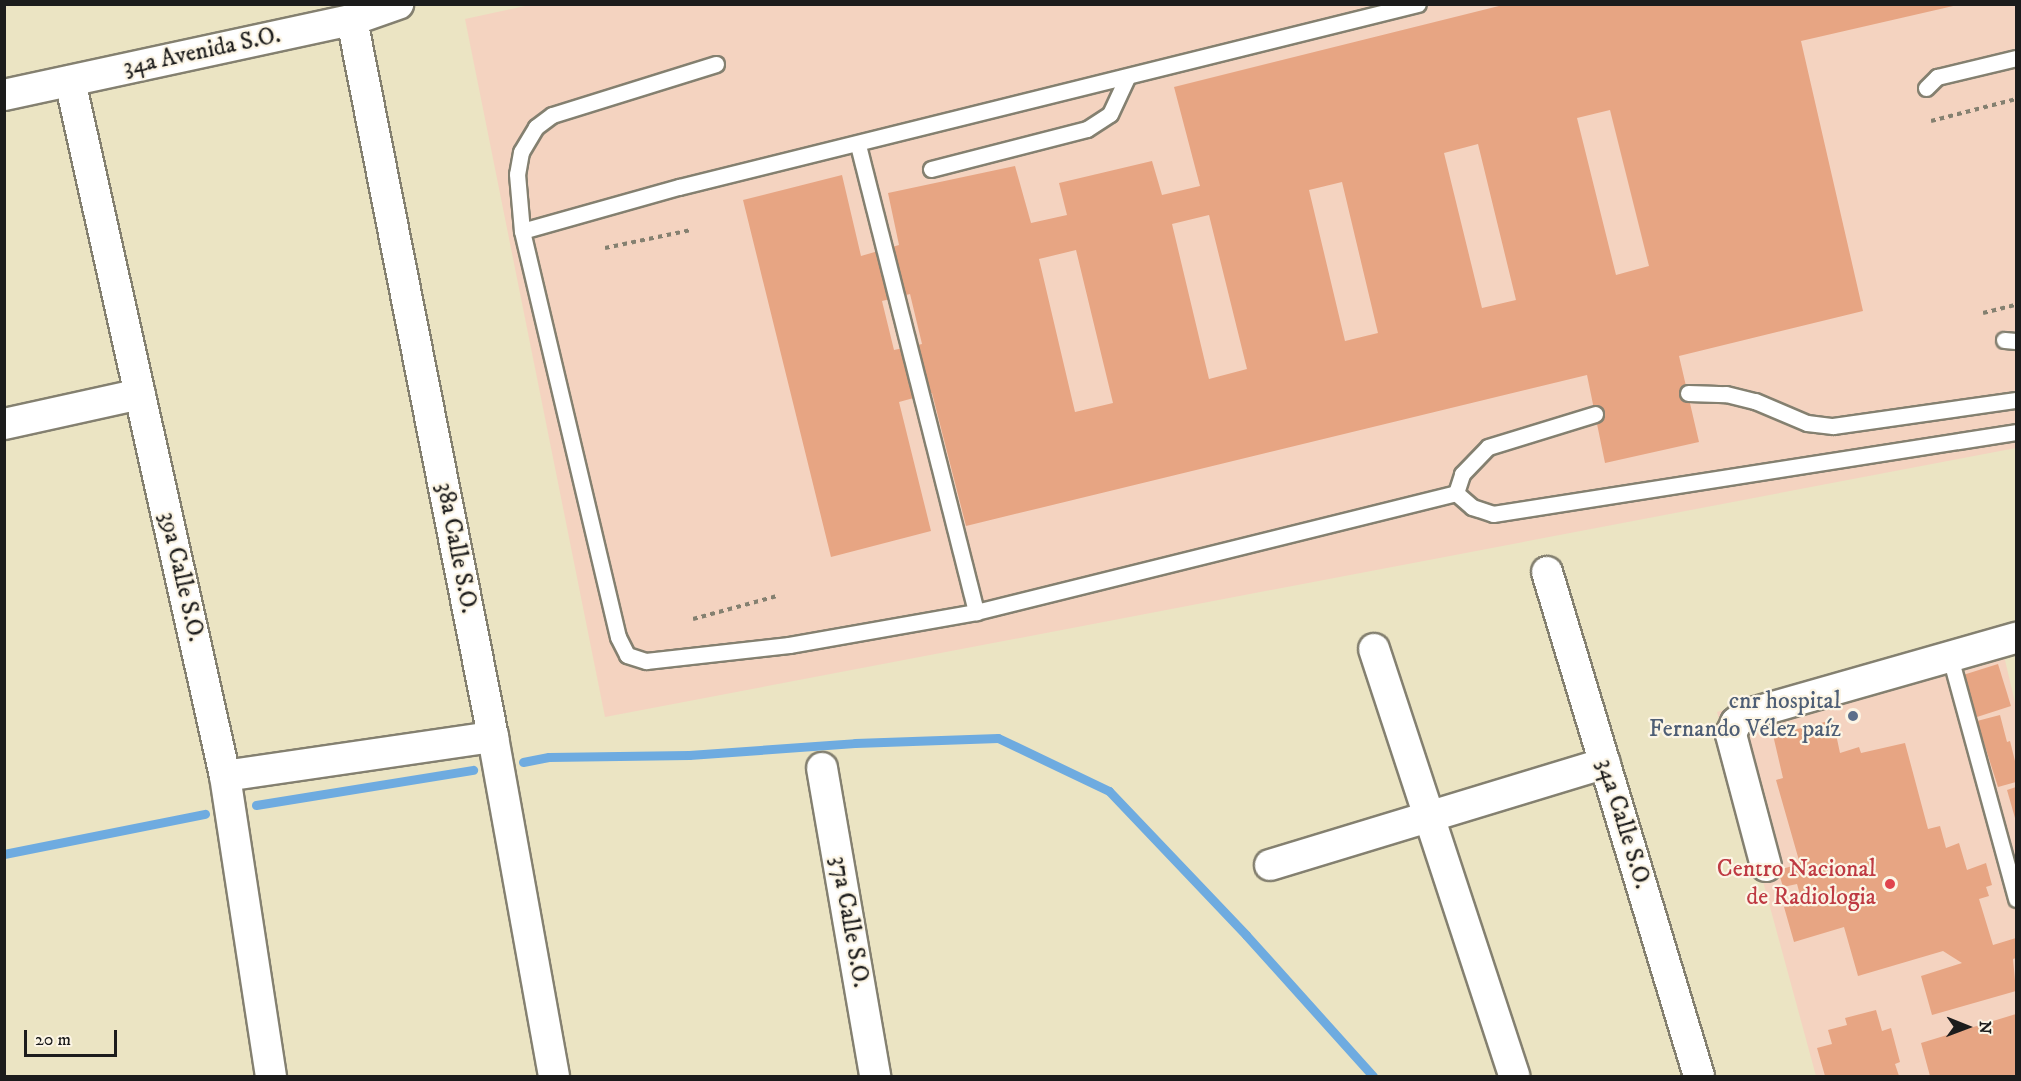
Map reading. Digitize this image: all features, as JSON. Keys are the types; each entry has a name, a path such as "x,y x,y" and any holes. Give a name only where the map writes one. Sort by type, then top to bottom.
{"street":[{"name":"34a Avenida S.O.","path":"4,95 352,20 398,4"},
{"name":"38a Calle S.O.","path":"352,20 493,737 554,1077"},
{"name":"39a Calle S.O.","path":"70,81 225,776 271,1077"},
{"path":"4,424 140,394"},
{"name":"34a Calle S.O.","path":"1547,572 1699,1077"},
{"path":"1766,866 1731,734 1736,723 1745,715 2016,638"},
{"path":"1374,649 1427,817 1514,1077"},
{"path":"225,776 493,737"},
{"path":"1270,865 1605,763"},
{"name":"37a Calle S.O.","path":"822,768 875,1076"}],"lane":[{"path":"522,231 679,187 858,145 1418,4"},
{"path":"1926,88 1937,77 2016,58"},
{"path":"716,64 552,115 536,127 521,152 517,174 522,231 618,637 627,655 646,661 789,645 976,612 1456,493"},
{"path":"931,169 1087,129 1110,114 1128,78"},
{"path":"858,145 976,612"},
{"path":"1688,393 1726,394 1755,400 1807,423 1833,426 2016,400"},
{"path":"1456,493 1462,474 1488,447 1595,414"},
{"path":"1456,493 1472,507 1493,514 2016,432"},
{"path":"1950,657 2016,899"}],"path":[{"path":"1931,121 2016,99"},
{"path":"605,248 691,230"},
{"path":"1983,313 2016,305"},
{"path":"693,619 777,596"}],"shaded area":[{"path":"534,4 2016,5 2016,448 605,717 465,19"},
{"name":"Centro Nacional de Radiologia","path":"1944,643 2001,643 2016,707 2016,1076 1816,1076 1717,712"}],"building":[{"path":"1507,4 1962,4 1801,41 1863,311 1679,356 1699,442 1605,463 1587,375 966,526 932,393 899,402 931,531 831,557 743,200 842,175 861,256 899,245 888,193 1015,166 1031,223 1067,215 1059,183 1152,161 1162,195 1200,186 1174,87","holes":["1610,110 1649,266 1616,275 1577,118","1478,144 1516,300 1482,308 1444,153","1342,182 1378,333 1345,341 1309,190","1209,215 1247,369 1209,379 1172,224","1076,250 1113,403 1075,412 1039,259","910,294 922,344 894,350 882,301"]},
{"path":"1998,664 2011,706 1977,717 1963,675"},
{"path":"2000,715 2016,765 2016,782 1998,787 1977,721"},
{"path":"1833,720 1840,753 1859,747 1861,753 1905,743 1928,829 1940,826 1946,848 1959,843 1967,870 1986,863 1992,885 1986,887 1989,896 1979,899 1993,945 2016,938 2016,958 2013,959 2016,991 1932,1015 1921,976 1962,963 1943,951 1858,976 1844,927 1794,942 1784,907 1802,902 1797,884 1783,887 1778,870 1800,864 1776,780 1783,778 1773,735"},
{"path":"2016,787 2016,818 2015,818 2007,790"},
{"path":"1876,1010 1882,1031 1891,1028 1900,1062 1895,1064 1899,1076 1825,1076 1817,1048 1832,1044 1828,1030 1847,1025 1845,1018"},
{"path":"2016,1014 2016,1076 1930,1076 1921,1043"}],"waterway":[{"path":"523,762 549,757 689,755 855,743 998,738 1109,791 1246,935 1373,1076"},
{"path":"256,805 473,770"},
{"path":"4,854 205,814"}],"place":[{"name":"cnr hospital Fernando Vélez paíz","path":"1853,716"},
{"name":"Centro Nacional de Radiologia","path":"1890,884"}]}
